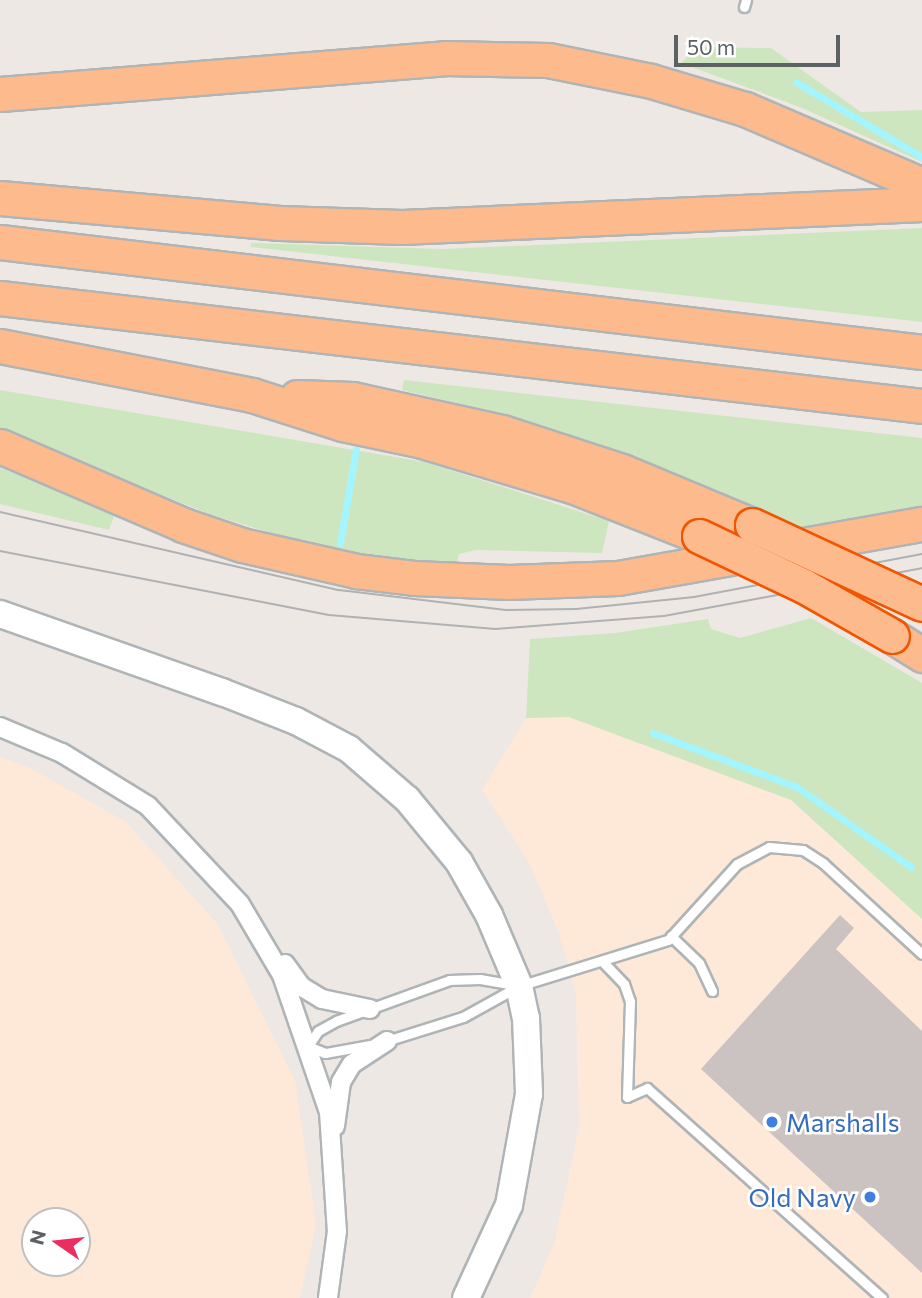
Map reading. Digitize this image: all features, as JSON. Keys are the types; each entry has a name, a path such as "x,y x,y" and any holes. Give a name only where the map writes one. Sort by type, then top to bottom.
{"highway":[{"path":"0,94 445,58 548,60 651,81 745,109 922,185"},
{"path":"0,198 370,227 510,225 922,204"},
{"path":"0,243 922,352"},
{"path":"0,299 922,406"},
{"path":"0,346 253,396 343,424 503,463 627,505 699,536 804,586 922,655"},
{"path":"253,396 353,399 502,432 622,471 752,525 922,604"},
{"path":"0,446 183,525 242,545 356,571 414,578 509,582 618,578 922,524"}],"main road":[{"path":"0,614 222,692 296,721 349,749 407,799 459,862 489,915 519,986 526,1018 529,1094 518,1167 509,1205 466,1298"}],"street":[{"path":"0,727 61,753 148,806 240,904 269,952 282,975 329,1112 337,1231 328,1298"},
{"path":"269,952 282,960 302,987 322,999 370,1009"},
{"path":"331,1139 341,1082 352,1064 387,1041"}],"lane":[{"path":"519,986 480,979 449,980 318,1031 308,1046 326,1053 387,1041 463,1017 519,986 602,961 671,936 737,864 761,849 787,846 803,850 822,863 922,954"},
{"path":"671,936 699,963 712,991"},
{"path":"602,961 624,984 630,1001 627,1097 647,1088 883,1298"}],"shaded area":[{"path":"569,717 791,800 922,919 922,1298 530,1298 554,1244 579,1127 576,995 559,933 529,862 482,790 526,718"},
{"path":"0,757 30,768 126,822 218,925 295,1081 316,1225 300,1298 0,1298"}],"green space":[{"path":"698,47 771,48 861,112 922,110 922,162 802,108 681,63"},
{"path":"922,228 922,322 251,247 251,243 443,249"},
{"path":"404,380 922,438 922,513 813,533 614,449 519,418 402,390"},
{"path":"0,390 425,462 609,521 602,553 476,550 459,554 455,571 308,544 209,514 0,429"},
{"path":"0,468 115,513 109,530 0,504"},
{"path":"811,618 922,683 922,919 791,800 569,717 526,718 530,639 615,633 708,619 711,629 740,638"}],"building":[{"path":"840,915 854,928 836,949 922,1031 922,1273 701,1069"}],"waterway":[{"path":"796,82 922,157"},
{"path":"340,543 356,449"},
{"path":"653,733 797,787 911,867"}],"tram line":[{"path":"0,512 339,590 506,610 576,609 694,597 922,554"},
{"path":"0,551 329,615 495,629 664,616 922,568"}],"place":[{"name":"Marshalls","path":"772,1122"},
{"name":"Old Navy","path":"870,1197"}]}
